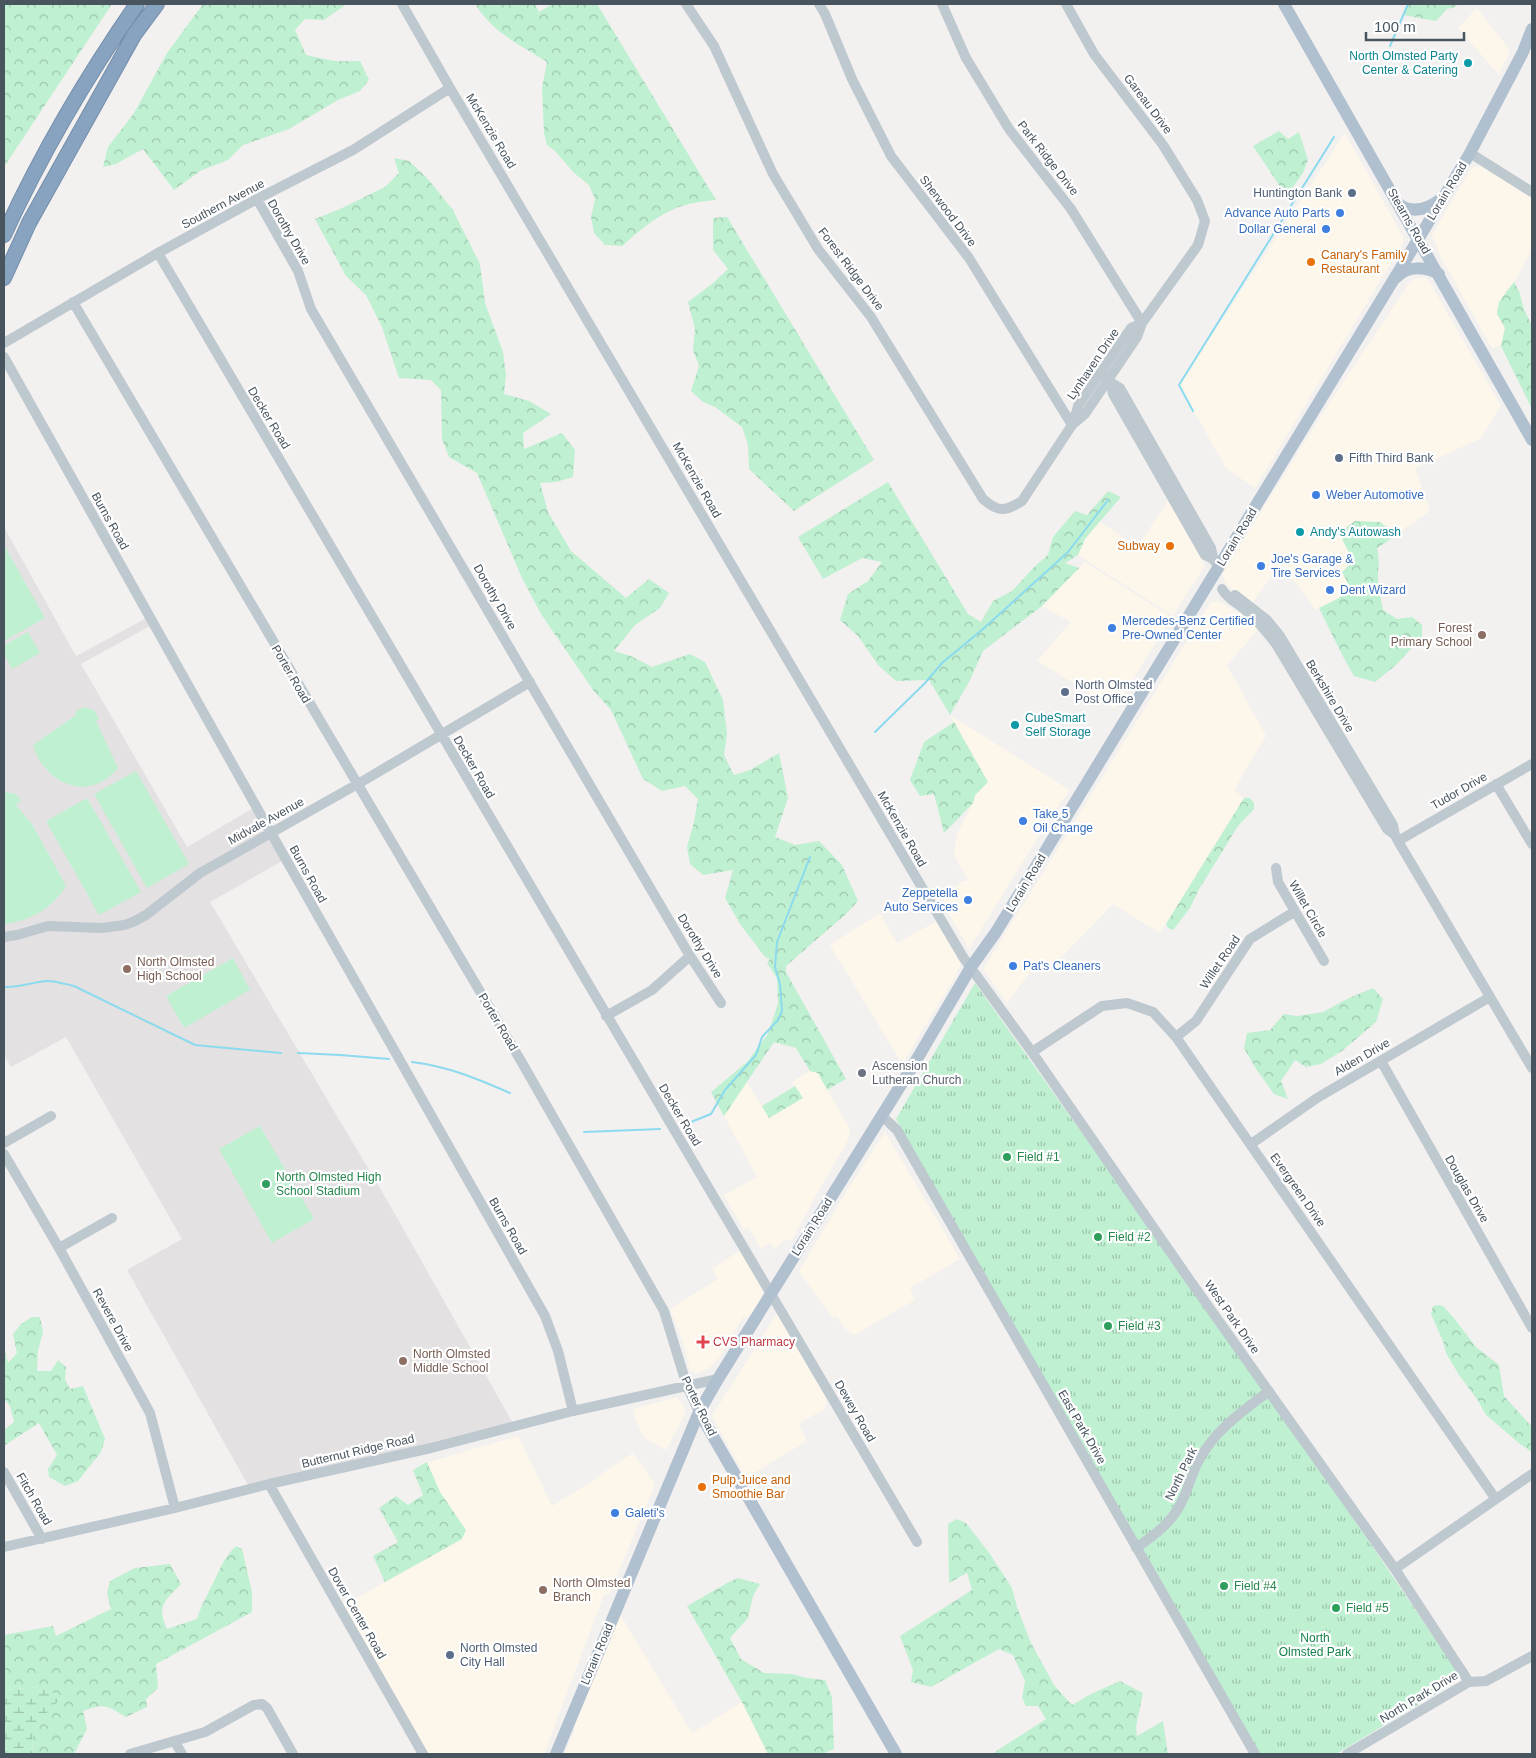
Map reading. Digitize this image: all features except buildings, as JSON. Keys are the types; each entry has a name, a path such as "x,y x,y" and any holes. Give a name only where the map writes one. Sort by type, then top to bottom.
{"highway":[{"path":"4,235 64,119 137,4"},
{"path":"4,278 29,223 134,35 157,4"}],"main road":[{"name":"Stearns Road","path":"1284,4 1400,204 1532,440"},
{"name":"Lorain Road","path":"556,1754 699,1412 771,1292 882,1116 971,967 996,932 1167,654 1210,581 1216,563 1445,195 1470,153 1524,52 1532,29"},
{"path":"1400,204 1407,210 1413,211 1435,203 1445,195"},
{"path":"1393,281 1400,274 1418,268 1429,268 1439,274"},
{"name":"Porter Road","path":"699,1412 896,1754"}],"street":[{"name":"McKenzie Road","path":"402,4 952,938 971,967"},
{"name":"Forest Ridge Drive","path":"686,4 714,46 773,174 818,249 871,316 983,499 1000,510"},
{"name":"Sherwood Drive","path":"819,4 852,79 891,156 968,258 1072,425"},
{"name":"Park Ridge Drive","path":"942,4 966,58 1009,129 1071,209 1142,323"},
{"name":"Gareau Drive","path":"1066,4 1094,54 1163,145 1197,200 1205,221"},
{"name":"Southern Avenue","path":"5,342 158,253 257,199 353,150 450,88"},
{"path":"1470,153 1532,192"},
{"name":"Dorothy Drive","path":"257,199 298,271 311,308 690,956 721,1003"},
{"name":"Lynhaven Drive","path":"1072,425 1085,414 1109,381 1138,337 1142,323 1198,245 1205,221"},
{"name":"Decker Road","path":"158,253 606,1016 771,1292"},
{"name":"Porter Road","path":"73,302 356,785 521,1060 664,1311 687,1386 699,1412"},
{"name":"Lynhaven Drive","path":"1000,510 1012,508 1022,501 1072,425 1078,406 1102,370 1131,328 1142,323"},
{"name":"Burns Road","path":"4,356 271,833 545,1316 558,1351 573,1411"},
{"path":"1102,370 1109,381 1120,388 1211,548 1216,563"},
{"name":"Berkshire Drive","path":"1210,581 1230,592 1247,607 1268,620 1319,710 1393,825 1396,838 1532,1068"},
{"name":"Midvale Avenue","path":"4,937 48,926 68,925 102,928 133,922 146,915 195,876 356,785 530,682"},
{"name":"Tudor Drive","path":"1396,838 1532,764"},
{"path":"1496,784 1532,844"},
{"name":"Willet Circle","path":"1276,868 1278,882 1324,961"},
{"name":"Willet Road","path":"1176,1037 1196,1021 1250,940 1294,912"},
{"path":"606,1016 652,990 690,956"},
{"name":"West Park Drive","path":"971,967 1395,1569 1469,1682"},
{"name":"Alden Drive","path":"1251,1144 1317,1098 1490,997"},
{"name":"Evergreen Drive","path":"1032,1052 1102,1006 1127,1002 1153,1012 1176,1037 1495,1498"},
{"name":"Douglas Drive","path":"1381,1061 1532,1328"},
{"path":"4,1143 51,1116"},
{"name":"East Park Drive","path":"882,1116 897,1130 1255,1754"},
{"name":"Revere Drive","path":"4,1154 150,1413 175,1508"},
{"path":"58,1248 112,1218"},
{"name":"Dewey Road","path":"771,1292 918,1542"},
{"name":"Butternut Ridge Road","path":"4,1547 175,1508 269,1484 431,1448 573,1411 718,1379"},
{"name":"North Park","path":"1136,1548 1160,1532 1174,1517 1199,1460 1225,1424 1269,1391"},
{"name":"Fitch Road","path":"4,1472 42,1539"},
{"path":"1395,1569 1532,1474"},
{"name":"Dover Center Road","path":"269,1484 422,1754"},
{"name":"North Park Drive","path":"1347,1754 1469,1682 1486,1681 1532,1656"},
{"path":"130,1754 205,1732 254,1705 262,1704 267,1708 293,1754"},
{"path":"174,1742 182,1754"}],"shaded area":[{"path":"1477,8 1510,50 1499,75 1458,28"},
{"path":"1345,133 1397,226 1403,238 1403,243 1255,488 1226,468 1179,385"},
{"path":"1481,166 1532,199 1532,250 1514,282 1507,289 1497,314 1505,328 1501,346 1492,348 1440,256 1432,235 1472,167"},
{"path":"1424,277 1429,281 1501,406 1480,439 1415,468 1430,511 1342,572 1350,587 1339,598 1316,610 1281,564 1252,603 1227,586 1222,574 1330,402 1409,283 1414,279"},
{"path":"1168,501 1205,565 1173,616 1078,555 1085,539 1099,521 1137,547"},
{"name":"North Olmsted High School","path":"4,527 76,656 143,620 146,616 152,626 81,664 187,847 255,807 284,860 210,902 391,1207 514,1425 248,1485 127,1270 182,1239 66,1037 11,1067 4,1055"},
{"path":"1085,562 1170,616 1170,619 1115,709 1037,661 1071,622 1042,606"},
{"path":"1218,601 1242,615 1258,630 1227,665 1266,736 1234,790 1244,798 1160,933 1113,904 1046,973 1034,967 1007,1003 983,969 1211,602"},
{"path":"950,715 1070,790 1050,818 969,949 943,903 945,897 953,889 961,882 968,880 954,855 957,834 973,803 975,795 988,782"},
{"path":"880,913 897,943 939,920 958,953 961,963 956,975 902,1064 830,945"},
{"path":"810,1071 818,1073 850,1129 848,1140 792,1240 786,1239 774,1249 770,1243 761,1249 749,1228 743,1229 724,1195 757,1177 724,1116 747,1082 769,1118 803,1098 792,1082"},
{"path":"885,1132 960,1259 910,1288 915,1300 854,1335 843,1327 838,1317 832,1317 799,1271 846,1192"},
{"path":"742,1249 764,1291 756,1308 746,1319 743,1317 720,1357 708,1369 696,1373 690,1371 683,1342 670,1309 718,1279 712,1269"},
{"path":"777,1313 827,1400 824,1409 799,1424 807,1441 746,1478 712,1416"},
{"path":"677,1397 686,1412 666,1450 643,1436 633,1409"},
{"path":"518,1436 552,1506 633,1453 655,1484 610,1593 604,1595 544,1754 426,1754 342,1606 462,1539 422,1464"},
{"path":"620,1614 692,1733 742,1702 768,1754 564,1754"}],"green space":[{"path":"4,4 112,4 4,167"},
{"path":"203,4 344,4 344,6 324,20 305,19 295,30 306,55 334,61 360,61 369,80 360,91 338,100 289,129 243,145 228,160 200,171 174,190 143,149 116,164 103,167 108,147 134,113 167,53"},
{"path":"475,4 535,4 539,12 553,4 597,4 716,200 675,208 644,227 622,246 605,245 594,233 591,217 595,199 589,185 574,173 555,151 547,145 544,133 542,88 547,62 499,31"},
{"path":"1407,4 1457,4 1456,7 1447,9 1436,21 1403,15"},
{"path":"1279,131 1288,139 1299,132 1308,160 1303,173 1290,191 1283,191 1253,146"},
{"path":"394,158 409,161 427,178 453,210 480,264 485,303 503,352 506,375 504,394 529,401 551,414 523,433 524,449 562,433 575,450 573,477 556,482 540,483 548,512 571,551 626,598 649,579 669,593 660,608 635,625 614,651 631,656 652,667 690,654 705,662 723,700 727,734 724,755 734,775 750,770 779,753 788,798 775,837 795,845 819,841 842,865 858,901 846,914 786,966 786,972 846,1079 827,1090 818,1073 810,1071 796,1048 774,1042 724,1116 711,1092 747,1062 768,1034 778,1003 777,978 767,963 770,959 765,957 740,924 725,898 733,870 703,875 690,864 687,847 698,799 685,786 662,791 643,779 611,710 593,690 541,614 522,578 477,473 449,457 442,439 441,390 431,380 399,378 382,327 366,295 346,276 315,219 385,187 399,173"},
{"path":"727,217 874,460 794,511 749,469 748,445 742,427 715,407 703,402 691,391 699,366 693,350 695,329 688,302 728,269 713,250 713,218"},
{"path":"1514,282 1532,326 1532,409 1501,346 1505,328 1497,314 1499,302"},
{"path":"888,482 968,614 981,622 993,601 1012,591 1048,555 1053,537 1075,511 1087,515 1108,491 1121,497 1085,539 1078,555 1065,563 1079,568 1042,606 983,651 969,682 950,715 929,680 896,681 878,665 858,636 840,620 848,594 868,581 882,562 862,558 823,579 798,537"},
{"path":"1355,521 1380,522 1397,535 1377,548 1379,560 1378,585 1383,610 1397,619 1412,617 1422,625 1422,637 1396,665 1375,682 1354,676 1319,608 1339,598 1350,587 1342,572 1353,561 1343,541 1341,531"},
{"path":"4,545 45,618 4,641"},
{"path":"28,632 40,653 12,669 4,654 4,645"},
{"path":"84,707 94,710 99,719 96,721 118,768 107,779 94,785 82,787 69,785 47,770 39,759 33,745 76,715 75,712"},
{"path":"954,722 988,782 975,795 973,803 944,833 934,794 920,796 910,780 924,742"},
{"path":"136,771 189,864 147,888 94,794"},
{"path":"4,792 16,794 21,801 16,805 32,824 66,886 54,901 40,912 23,920 4,924"},
{"path":"87,798 141,892 99,915 46,821"},
{"path":"1244,798 1250,798 1254,803 1254,809 1238,826 1198,891 1190,908 1173,930 1168,928 1166,924"},
{"path":"233,958 250,990 184,1028 166,996"},
{"name":"North Olmsted Park","path":"975,983 1166,1251 1368,1540 1456,1670 1457,1678 1451,1685 1336,1754 1260,1754 896,1119"},
{"path":"1373,988 1383,999 1376,1022 1342,1051 1321,1064 1306,1067 1295,1060 1281,1081 1288,1099 1274,1094 1244,1048 1247,1033 1270,1030 1284,1014 1297,1016 1323,1012"},
{"path":"795,1086 803,1098 769,1118 762,1106"},
{"name":"North Olmsted High School Stadium","path":"260,1126 314,1219 272,1243 219,1149"},
{"path":"1433,1306 1443,1306 1454,1318 1476,1347 1499,1365 1504,1396 1532,1427 1532,1452 1486,1415 1459,1375 1446,1353 1443,1341 1431,1314"},
{"path":"32,1317 40,1317 43,1333 38,1350 37,1371 51,1371 58,1360 66,1367 65,1379 70,1389 83,1386 105,1439 101,1452 78,1481 65,1486 49,1477 48,1469 57,1455 39,1423 4,1445 4,1430 14,1422 10,1406 4,1399 4,1348 8,1363 17,1353 13,1334 21,1324"},
{"path":"427,1462 440,1492 466,1530 462,1539 385,1582 373,1556 398,1542 379,1508 396,1496 408,1505 423,1495 413,1470"},
{"path":"957,1519 966,1523 990,1554 1012,1588 1031,1643 1054,1685 1072,1705 1120,1681 1143,1693 1136,1727 1137,1736 1163,1721 1168,1754 994,1754 1046,1719 1038,1706 1026,1706 1022,1698 1025,1681 1013,1655 999,1649 931,1687 911,1682 913,1670 900,1636 972,1590 967,1573 949,1583 948,1524"},
{"path":"236,1546 242,1549 252,1592 252,1612 156,1664 158,1688 146,1699 147,1707 126,1717 105,1706 83,1711 87,1729 74,1754 33,1754 32,1742 38,1687 4,1690 4,1635 53,1626 56,1636 111,1609 107,1593 110,1581 135,1568 170,1564 181,1584 167,1599 162,1609 167,1629 197,1619 222,1566"},
{"path":"738,1578 760,1584 753,1596 748,1618 730,1638 741,1659 764,1673 792,1674 825,1680 832,1697 834,1749 822,1754 768,1754 742,1702 687,1606"},
{"path":"38,1687 63,1696 35,1725 32,1742 33,1754 4,1754 4,1690"}],"waterway":[{"path":"1390,46 1408,4"},
{"path":"1193,411 1179,385 1334,137"},
{"path":"875,732 925,683 942,663 983,629 1068,552 1108,500"},
{"path":"691,1122 711,1114 725,1090 756,1055 762,1037 778,1020 782,1011 780,984 775,967 777,942 810,857"},
{"path":"4,987 15,987 47,981 74,986 195,1045 281,1053"},
{"path":"298,1053 389,1059"},
{"path":"412,1062 450,1070 510,1093"},
{"path":"584,1132 660,1129"}],"place":[{"name":"North Olmsted Party Center & Catering","path":"1468,63"},
{"name":"Huntington Bank","path":"1352,193"},
{"name":"Advance Auto Parts","path":"1340,213"},
{"name":"Dollar General","path":"1326,229"},
{"name":"Canary's Family Restaurant","path":"1311,262"},
{"name":"Fifth Third Bank","path":"1339,458"},
{"name":"Weber Automotive","path":"1316,495"},
{"name":"Andy's Autowash","path":"1300,532"},
{"name":"Subway","path":"1170,546"},
{"name":"Joe's Garage & Tire Services","path":"1261,566"},
{"name":"Dent Wizard","path":"1330,590"},
{"name":"Mercedes-Benz Certified Pre-Owned Center","path":"1112,628"},
{"name":"Forest Primary School","path":"1482,635"},
{"name":"North Olmsted Post Office","path":"1065,692"},
{"name":"CubeSmart Self Storage","path":"1015,725"},
{"name":"Take 5 Oil Change","path":"1023,821"},
{"name":"Zeppetella Auto Services","path":"968,900"},
{"name":"Pat's Cleaners","path":"1013,966"},
{"name":"North Olmsted High School","path":"127,969"},
{"name":"Ascension Lutheran Church","path":"862,1073"},
{"name":"Field #1","path":"1007,1157"},
{"name":"North Olmsted High School Stadium","path":"266,1184"},
{"name":"Field #2","path":"1098,1237"},
{"name":"Field #3","path":"1108,1326"},
{"name":"CVS Pharmacy","path":"703,1342"},
{"name":"North Olmsted Middle School","path":"403,1361"},
{"name":"Pulp Juice and Smoothie Bar","path":"702,1487"},
{"name":"Galeti's","path":"615,1513"},
{"name":"Field #4","path":"1224,1586"},
{"name":"North Olmsted Branch","path":"543,1590"},
{"name":"Field #5","path":"1336,1608"},
{"name":"North Olmsted City Hall","path":"450,1655"}]}
